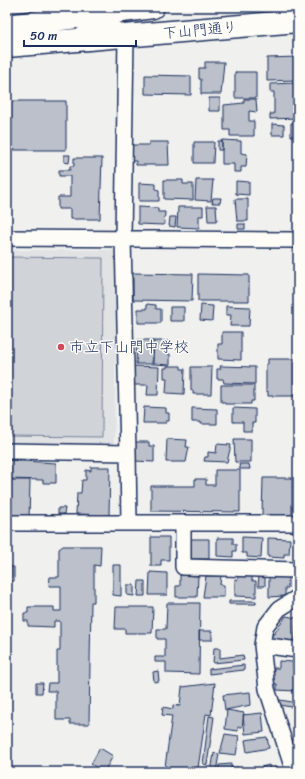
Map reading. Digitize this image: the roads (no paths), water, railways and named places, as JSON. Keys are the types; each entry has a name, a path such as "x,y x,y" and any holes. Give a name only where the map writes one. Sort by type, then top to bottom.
{"main road":[{"name":"下山門通り","path":"7,26 46,14 153,7"},
{"name":"下山門通り","path":"7,46 296,24"}],"street":[{"path":"78,12 126,37 123,238 129,523"},
{"path":"78,12 82,40"},
{"path":"46,14 49,42"},
{"path":"7,238 298,240"},
{"path":"7,451 128,453"},
{"path":"7,524 298,522"},
{"path":"183,523 183,567 298,570"},
{"path":"294,772 267,689 262,645 265,627 279,609 298,597"},
{"path":"262,645 298,650"}],"place":[{"name":"市立下山門中学校","path":"61,347"}]}
